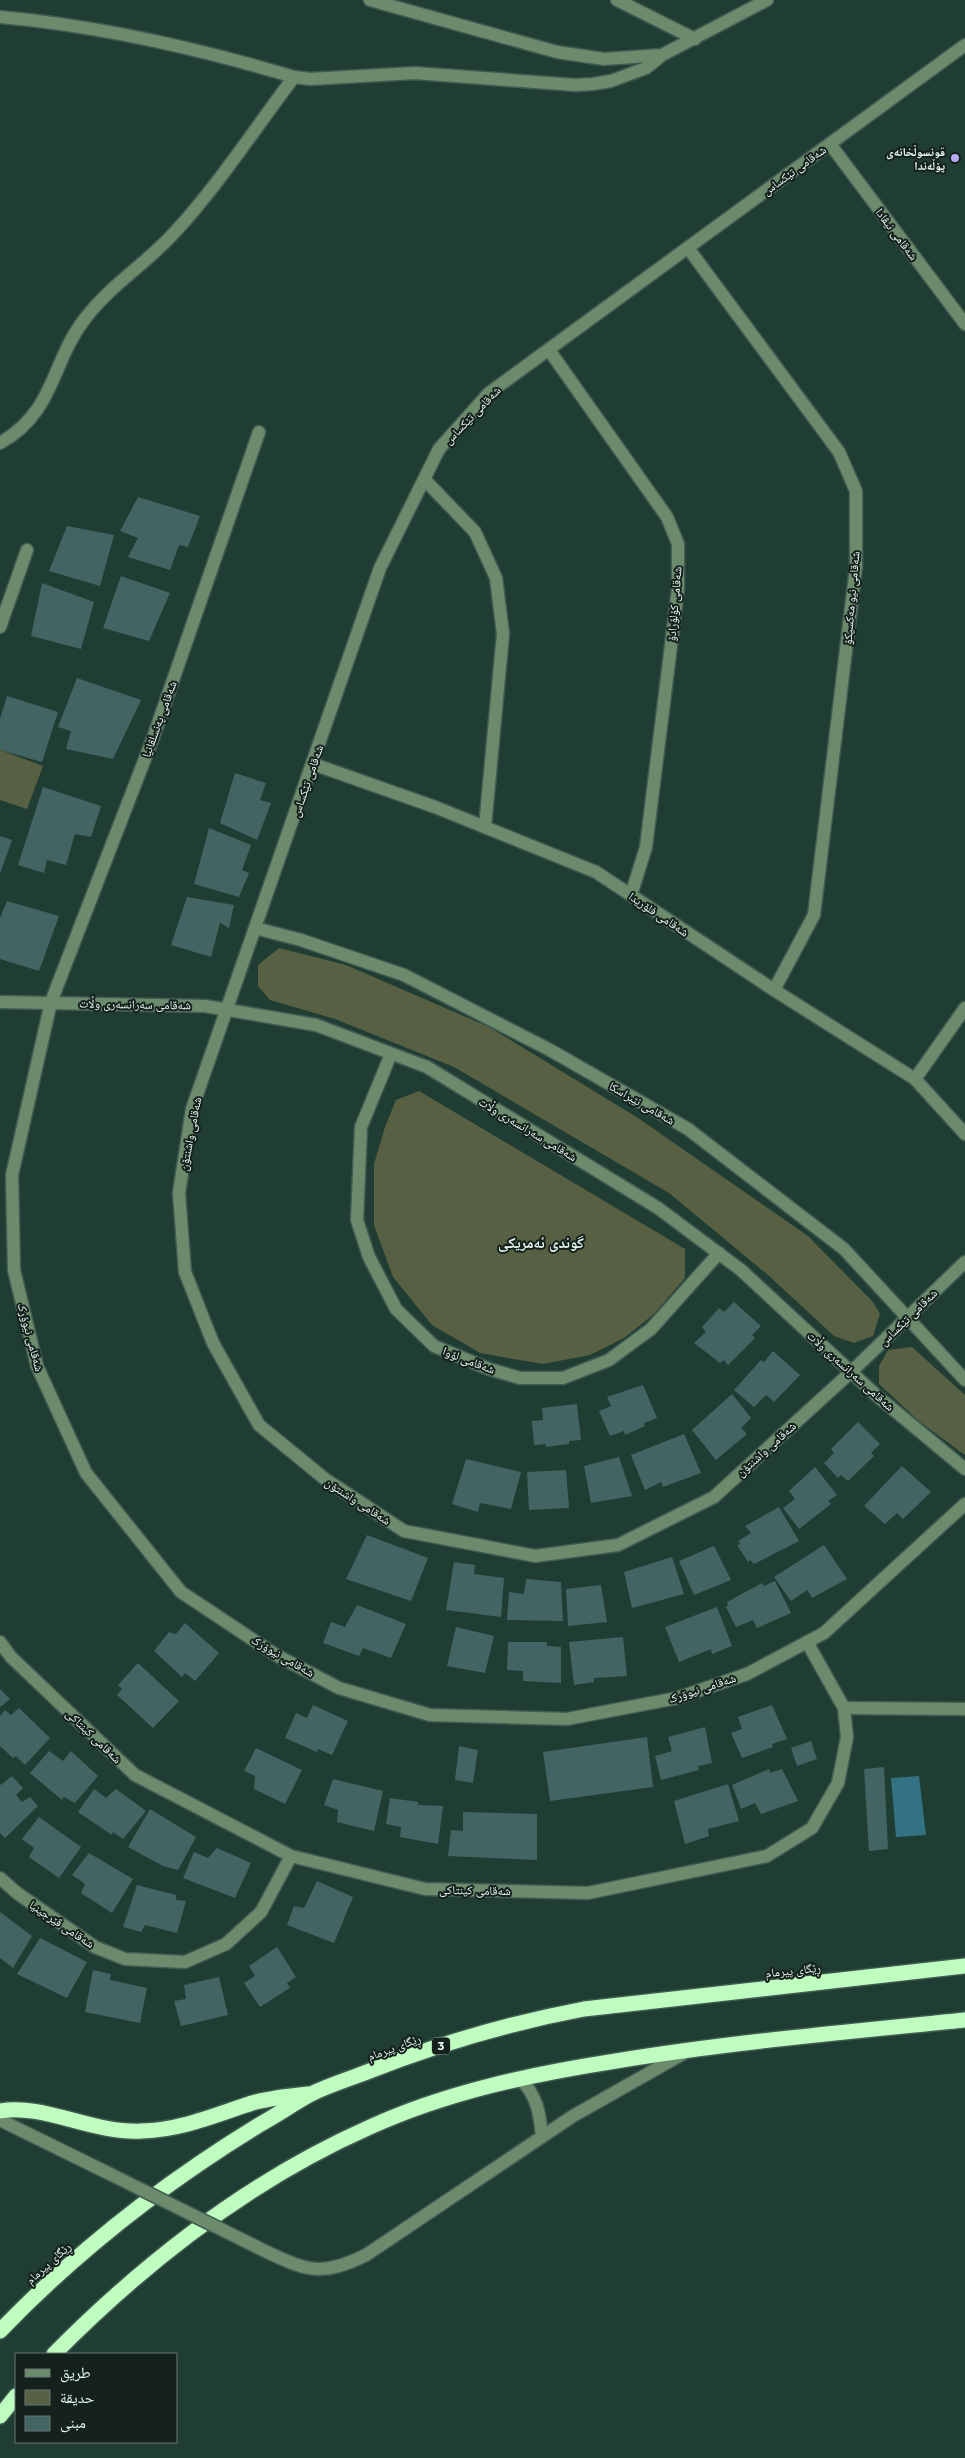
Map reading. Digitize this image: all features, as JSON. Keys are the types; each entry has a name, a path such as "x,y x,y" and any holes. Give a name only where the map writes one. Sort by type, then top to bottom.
{"highway":[{"name":"ڕێگای پیرمام","path":"0,2331 45,2285 152,2197 227,2145 312,2094 394,2061 537,2018 641,2002 965,1966"},
{"path":"55,2353 96,2312 204,2223 283,2171 369,2127 406,2112 545,2072 693,2048 965,2020"},
{"path":"0,2111 23,2109 104,2129 142,2132 179,2126 283,2096 312,2094"},
{"path":"0,2416 15,2397"}],"street":[{"path":"370,0 557,52 604,59 662,55"},
{"path":"617,0 695,39"},
{"path":"0,17 55,22 157,40 294,77 330,78 415,73 584,85 629,75 646,68 662,55 767,0"},
{"name":"شەقامی تێکساس","path":"226,1009 380,568 439,449 490,393 965,45"},
{"path":"0,443 17,430 43,402 52,385 65,351 83,321 110,291 143,264 187,219 294,77"},
{"name":"شەقامی نیڤادا","path":"830,144 965,324"},
{"name":"شەقامی نیو مەکسیکۆ","path":"688,248 839,452 856,491 856,567 814,915 774,990"},
{"name":"شەقامی کۆلۆرادۆ","path":"549,350 667,517 678,544 678,589 646,847 631,895"},
{"name":"شەقامی پەنسلڤانیا","path":"51,1002 153,738 259,432"},
{"path":"424,480 475,532 496,578 502,634 485,827"},
{"path":"0,626 27,550"},
{"name":"شەقامی فلۆریدا","path":"313,764 485,827 596,872 774,990 915,1079 965,1134"},
{"name":"شەقامی نێبراسکا","path":"255,928 301,940 404,975 550,1050 688,1129 844,1249 965,1380"},
{"name":"شەقامی سەرانسەری وڵات","path":"0,1002 204,1006 226,1009 316,1025 427,1067 658,1208 741,1270 851,1372 965,1469"},
{"name":"شەقامی نیوۆرک","path":"51,1002 12,1175 14,1270 37,1366 86,1473 181,1592 276,1655 339,1688 430,1715 567,1719 677,1698 747,1674 824,1633 965,1504"},
{"path":"915,1079 965,1008"},
{"name":"شەقامی واشنتۆن","path":"226,1009 192,1109 179,1193 185,1272 212,1343 260,1426 324,1479 404,1531 535,1556 618,1545 714,1497 851,1372"},
{"name":"شەقامی لۆوا","path":"391,1054 361,1127 357,1220 369,1257 396,1309 434,1346 489,1369 520,1378 563,1378 609,1360 651,1329 719,1254"},
{"name":"شەقامی تێکساس","path":"851,1372 965,1262"},
{"name":"شەقامی کینتاکی","path":"0,1642 11,1657 135,1775 291,1856 425,1889 588,1893 767,1856 812,1828 838,1783 846,1736 844,1708 807,1642"},
{"path":"844,1708 965,1709"},
{"name":"شەقامی ڤێرجینیا","path":"0,1878 17,1893 95,1947 125,1959 185,1962 226,1944 260,1912 291,1856"},
{"path":"0,2120 293,2265 312,2270 350,2263 406,2230 472,2182 604,2098 693,2048"},
{"path":"520,2079 534,2095 539,2111 542,2137"}],"green space":[{"path":"0,750 43,766 27,809 0,800"},
{"path":"279,948 346,965 489,1027 638,1118 808,1236 873,1302 880,1314 873,1336 854,1343 834,1336 768,1275 669,1193 454,1067 335,1019 270,1000 258,986 258,965"},
{"path":"419,1091 685,1249 685,1278 654,1314 624,1338 590,1355 543,1364 480,1353 432,1325 393,1277 374,1225 374,1164 385,1127 396,1100"},
{"path":"912,1347 965,1395 965,1455 920,1422 879,1384 879,1366 888,1350"}],"water":[{"path":"919,1776 926,1835 896,1837 891,1778"}],"building":[{"path":"138,497 200,516 188,547 179,545 170,570 128,557 138,538 120,531"},
{"path":"67,526 114,535 100,586 49,571"},
{"path":"121,576 170,593 149,641 103,628"},
{"path":"42,583 94,602 81,649 31,636"},
{"path":"77,678 141,700 113,759 66,749 71,731 58,727"},
{"path":"7,696 58,712 42,762 0,750 0,719"},
{"path":"235,773 266,783 260,800 271,803 257,840 220,823"},
{"path":"43,787 101,806 91,837 75,834 66,865 47,860 44,873 18,865"},
{"path":"209,828 251,845 242,870 249,873 239,897 194,884"},
{"path":"0,836 12,840 0,874"},
{"path":"187,897 234,905 229,928 220,923 211,957 171,945"},
{"path":"7,901 59,916 39,971 0,959 0,918"},
{"path":"734,1302 761,1326 752,1335 755,1338 728,1365 724,1360 720,1363 694,1343 706,1332 702,1327 719,1308 724,1312"},
{"path":"773,1351 800,1375 774,1402 766,1395 754,1407 734,1390 761,1360 764,1362"},
{"path":"643,1385 657,1418 644,1423 645,1426 625,1435 624,1431 610,1436 599,1411 611,1406 607,1397"},
{"path":"732,1394 751,1418 741,1428 747,1434 716,1460 692,1430"},
{"path":"577,1404 581,1440 569,1441 569,1444 546,1447 546,1444 534,1445 532,1421 543,1420 542,1408"},
{"path":"858,1422 880,1444 871,1453 874,1456 848,1481 841,1475 838,1478 824,1463 834,1453 831,1449"},
{"path":"684,1434 701,1473 663,1487 661,1482 645,1490 631,1455"},
{"path":"619,1457 632,1496 591,1503 584,1466"},
{"path":"466,1459 521,1472 511,1509 480,1503 478,1512 452,1504"},
{"path":"902,1466 931,1492 903,1519 897,1513 885,1524 864,1506"},
{"path":"815,1467 837,1495 828,1501 831,1504 799,1529 783,1508 795,1499 789,1491"},
{"path":"566,1470 569,1508 529,1510 527,1472"},
{"path":"779,1507 799,1541 754,1564 750,1560 748,1562 737,1545 741,1544 738,1541 751,1533 745,1526"},
{"path":"367,1535 428,1558 411,1601 346,1579"},
{"path":"824,1545 847,1579 812,1598 807,1590 791,1601 774,1577"},
{"path":"714,1546 731,1580 694,1595 679,1561"},
{"path":"672,1557 684,1594 632,1608 624,1572"},
{"path":"454,1562 475,1565 474,1574 504,1578 501,1617 446,1610"},
{"path":"526,1579 561,1582 563,1621 507,1620 509,1592 524,1594"},
{"path":"775,1581 791,1613 757,1628 753,1620 736,1627 726,1607 728,1605 727,1602 762,1583 764,1586"},
{"path":"601,1585 607,1622 568,1626 566,1589"},
{"path":"357,1605 406,1624 391,1658 363,1648 359,1656 323,1643 331,1622 345,1627"},
{"path":"717,1607 732,1646 712,1654 711,1649 679,1662 665,1627"},
{"path":"185,1623 219,1653 195,1681 185,1673 182,1677 154,1651 169,1632 176,1634"},
{"path":"456,1627 494,1636 485,1673 447,1666"},
{"path":"623,1637 627,1676 594,1678 594,1682 574,1685 569,1642"},
{"path":"508,1642 547,1642 547,1646 561,1647 561,1683 523,1681 523,1671 507,1670"},
{"path":"138,1663 179,1701 153,1728 117,1695 122,1689 118,1685"},
{"path":"0,1689 10,1699 0,1707"},
{"path":"313,1705 348,1721 332,1755 318,1749 317,1752 285,1738 296,1713 307,1718"},
{"path":"772,1705 787,1739 772,1744 773,1747 742,1758 731,1733 742,1729 738,1717"},
{"path":"19,1708 50,1738 25,1765 16,1756 13,1758 0,1746 0,1716 5,1710 11,1715"},
{"path":"705,1727 712,1763 698,1766 699,1770 661,1780 655,1756 672,1751 668,1737"},
{"path":"647,1737 653,1787 550,1801 543,1752"},
{"path":"811,1741 817,1759 797,1766 791,1748"},
{"path":"459,1746 478,1750 473,1783 455,1780"},
{"path":"256,1748 302,1770 285,1804 254,1789 255,1776 244,1771"},
{"path":"49,1751 63,1761 71,1751 98,1776 75,1803 64,1797 62,1800 30,1773"},
{"path":"884,1767 888,1849 869,1851 864,1769"},
{"path":"769,1769 770,1773 782,1769 798,1801 761,1814 755,1803 741,1809 732,1785"},
{"path":"12,1776 23,1788 16,1795 22,1802 30,1797 38,1806 5,1838 0,1833 0,1784"},
{"path":"333,1779 383,1791 374,1831 337,1822 338,1810 324,1805"},
{"path":"728,1784 739,1821 708,1829 709,1836 685,1844 674,1801"},
{"path":"94,1789 106,1798 116,1789 146,1811 123,1839 113,1832 112,1835 78,1812"},
{"path":"390,1798 418,1802 418,1805 443,1806 438,1844 400,1837 401,1827 386,1824"},
{"path":"150,1809 196,1837 178,1870 163,1866 128,1847"},
{"path":"463,1812 537,1814 537,1860 448,1856 451,1830 463,1831"},
{"path":"39,1817 81,1847 59,1878 29,1857 34,1848 22,1839"},
{"path":"217,1848 251,1863 235,1898 183,1878 194,1852 208,1858"},
{"path":"89,1853 133,1879 112,1913 81,1893 85,1884 72,1875"},
{"path":"317,1881 353,1897 334,1943 287,1925 294,1906 304,1908"},
{"path":"137,1885 176,1895 176,1900 186,1901 177,1933 145,1925 141,1932 123,1927"},
{"path":"0,1912 32,1936 13,1968 0,1958"},
{"path":"40,1938 87,1962 67,1998 17,1974"},
{"path":"277,1947 296,1977 287,1983 290,1988 260,2007 244,1983 255,1976 249,1966"},
{"path":"93,1970 111,1974 110,1980 147,1988 140,2023 85,2012"},
{"path":"219,1977 228,2015 181,2026 174,2001 186,1999 184,1985"}],"place":[{"name":"قونسوڵخانەی پۆڵەندا","path":"955,158"}],"district":[{"name":"گوندی ئەمریکی","path":"541,1242"}]}
